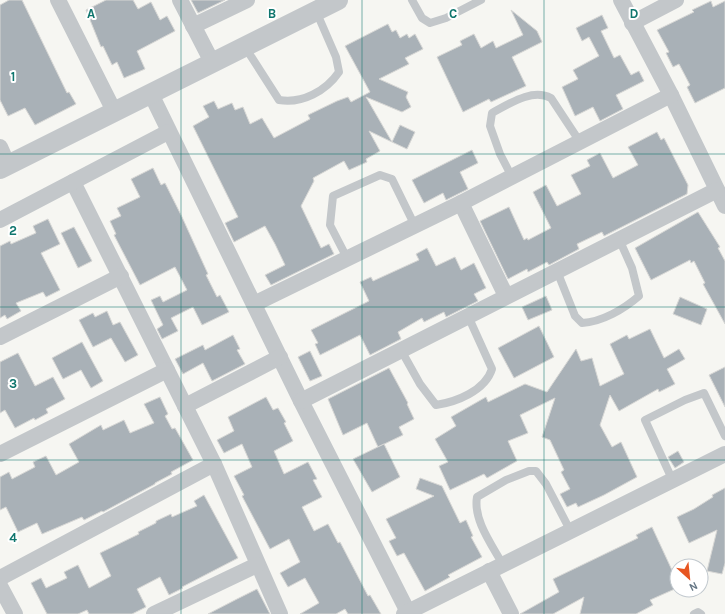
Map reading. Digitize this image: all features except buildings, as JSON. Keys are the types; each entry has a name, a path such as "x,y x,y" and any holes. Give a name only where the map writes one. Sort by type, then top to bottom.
{"street":[{"path":"58,0 114,111"},
{"path":"180,0 212,62"},
{"path":"193,26 247,0"},
{"path":"0,147 4,167 338,0"},
{"path":"621,0 671,95 725,206"},
{"path":"632,22 676,0"},
{"path":"151,94 168,132 406,613 672,479 725,454"},
{"path":"254,304 461,203 671,95"},
{"path":"0,220 168,132"},
{"path":"73,182 214,464 257,565 280,614"},
{"path":"301,401 717,190"},
{"path":"461,203 506,296"},
{"path":"0,337 121,276"},
{"path":"185,406 280,357"},
{"path":"0,454 167,370"},
{"path":"0,578 214,464"},
{"path":"154,614 257,565"},
{"path":"496,568 511,614"},
{"path":"0,586 15,614"}],"lane":[{"path":"412,0 422,18 430,23 446,18 481,0"},
{"path":"244,46 279,100 291,102 317,92 331,84 339,72 336,57 316,10"},
{"path":"512,177 500,154 490,126 492,113 504,106 528,96 543,94 551,98 580,142"},
{"path":"347,258 330,226 334,196 380,175 392,179 415,226"},
{"path":"556,271 575,316 582,323 591,323 629,305 639,296 632,268 619,239"},
{"path":"402,350 420,384 436,405 448,404 475,390 489,378 492,369 468,316"},
{"path":"672,479 645,420 685,400 704,393 725,436"},
{"path":"496,568 484,529 475,507 477,496 488,490 528,471 536,471 546,484 570,530"},
{"path":"694,614 698,612 701,614"}]}
